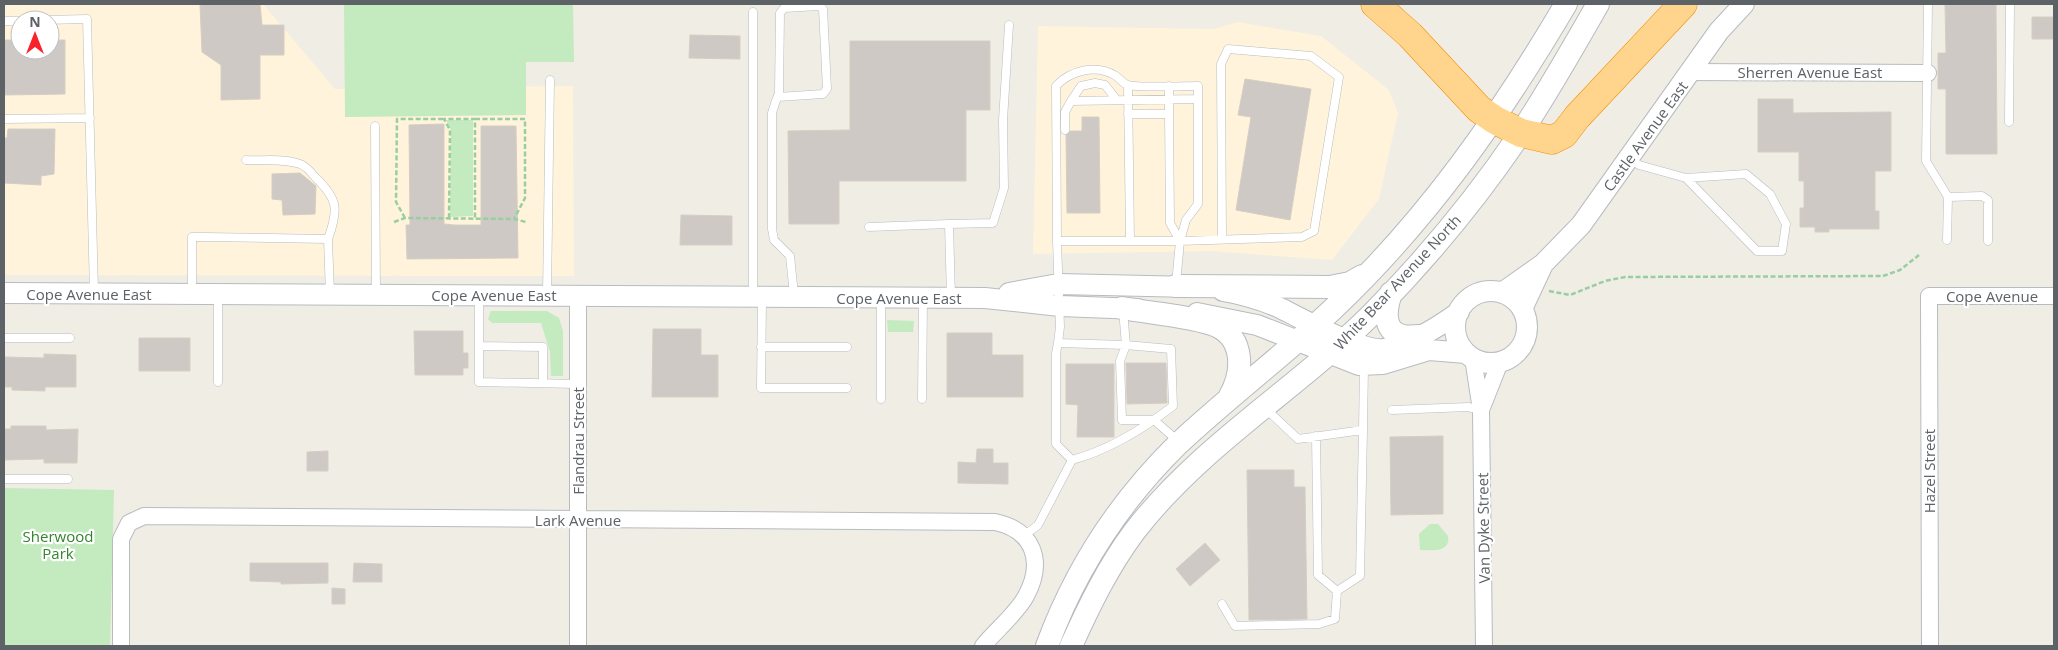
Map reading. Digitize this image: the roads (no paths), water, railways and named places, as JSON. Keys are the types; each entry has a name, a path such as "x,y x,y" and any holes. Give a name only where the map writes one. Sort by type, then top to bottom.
{"highway":[{"path":"1375,4 1410,35 1479,109 1495,120 1521,133 1552,140 1564,134 1577,117 1683,4"}],"main road":[{"name":"White Bear Avenue North","path":"1047,646 1071,591 1104,534 1140,486 1180,443 1316,325 1372,270 1437,196 1495,120 1566,4"},
{"name":"White Bear Avenue North","path":"1071,646 1102,582 1135,532 1165,496 1194,467 1330,354 1391,293 1464,211 1521,133 1598,4"},
{"path":"1176,286 1330,287 1350,283 1372,270"},
{"path":"1391,293 1386,309 1390,328 1401,336 1419,336"},
{"path":"1122,308 1204,322 1223,330 1235,345 1241,367 1237,382 1227,401"}],"street":[{"name":"Castle Avenue East","path":"1543,264 1581,225 1719,31 1744,4"},
{"name":"Sherren Avenue East","path":"1691,72 1928,73"},
{"path":"1502,293 1543,264"},
{"path":"1522,308 1543,264"},
{"name":"Cope Avenue East","path":"985,298 1058,284 1176,286 1226,292 1246,297 1276,307 1346,338"},
{"name":"Cope Avenue East","path":"4,293 985,298 1060,306 1122,308 1218,316 1257,325 1297,340"},
{"path":"1297,340 1344,361 1364,366 1390,362 1429,350 1469,355 1481,362 1500,362 1510,358 1524,341 1527,330 1522,308 1510,296 1502,293 1482,293 1464,304 1459,312 1456,334 1469,355"},
{"name":"Flandrau Street","path":"578,296 578,646"},
{"name":"Cope Avenue","path":"1929,296 2054,296"},
{"name":"Hazel Street","path":"1929,296 1930,646"},
{"path":"1346,338 1366,347 1379,349 1391,347 1419,336 1459,312"},
{"name":"Van Dyke Street","path":"1469,355 1481,410 1484,646"},
{"name":"Van Dyke Street","path":"1481,410 1500,362"},
{"name":"Lark Avenue","path":"121,646 121,539 129,523 144,516 995,522 1011,526 1025,535"},
{"path":"983,646 1026,596 1034,575 1034,552 1025,535"}],"lane":[{"path":"1928,4 1926,161 1948,197 1947,240"},
{"path":"2009,122 2010,4"},
{"path":"778,97 823,94 827,89 823,9 819,6 784,8 780,13 781,70 778,97 772,113 772,229 774,240 790,256 795,297"},
{"path":"753,12 757,297 761,346 761,388 847,388"},
{"path":"60,20 88,19 94,294"},
{"path":"869,227 993,223 1004,188 1003,120 1009,25"},
{"path":"1057,241 1180,241 1302,237 1314,231 1339,77 1311,56 1228,49 1221,64 1222,239"},
{"path":"1072,460 1056,444 1056,353 1060,306 1057,241 1056,86 1066,75 1080,71 1099,70 1114,75 1128,85 1198,86 1198,204 1186,220 1180,241 1176,286"},
{"path":"547,296 550,80"},
{"path":"1065,130 1066,112 1081,86 1095,83 1105,85 1116,99"},
{"path":"1128,85 1130,240"},
{"path":"1169,86 1170,223 1180,241"},
{"path":"1071,101 1198,99"},
{"path":"1128,114 1168,114"},
{"path":"4,119 90,118"},
{"path":"375,126 376,295"},
{"path":"1629,158 1639,165 1686,178 1746,174 1770,194 1786,224 1782,252 1757,251 1686,178"},
{"path":"246,160 289,162 303,165 329,190 336,204 336,219 328,239 330,294"},
{"path":"1948,197 1982,196 1988,200 1988,241"},
{"path":"949,224 951,298"},
{"path":"192,294 192,237 328,239"},
{"path":"218,294 218,382"},
{"path":"478,295 479,382 578,384"},
{"path":"881,399 882,297"},
{"path":"922,399 923,298"},
{"path":"1122,308 1126,345 1120,360 1122,420 1154,420 1180,443"},
{"path":"4,338 70,338"},
{"path":"1025,535 1038,525 1072,460 1096,453 1154,420 1173,406 1171,349 1058,342"},
{"path":"479,346 543,346 544,383"},
{"path":"761,346 847,347"},
{"path":"1222,604 1234,626 1319,624 1335,619 1338,591 1360,576 1364,366"},
{"path":"1392,410 1468,407 1481,410"},
{"path":"1265,408 1298,439 1363,430"},
{"path":"1316,436 1318,575 1338,591"},
{"path":"4,479 68,479"}],"park label":[{"name":"Sherwood Park","path":"58,544"}]}
